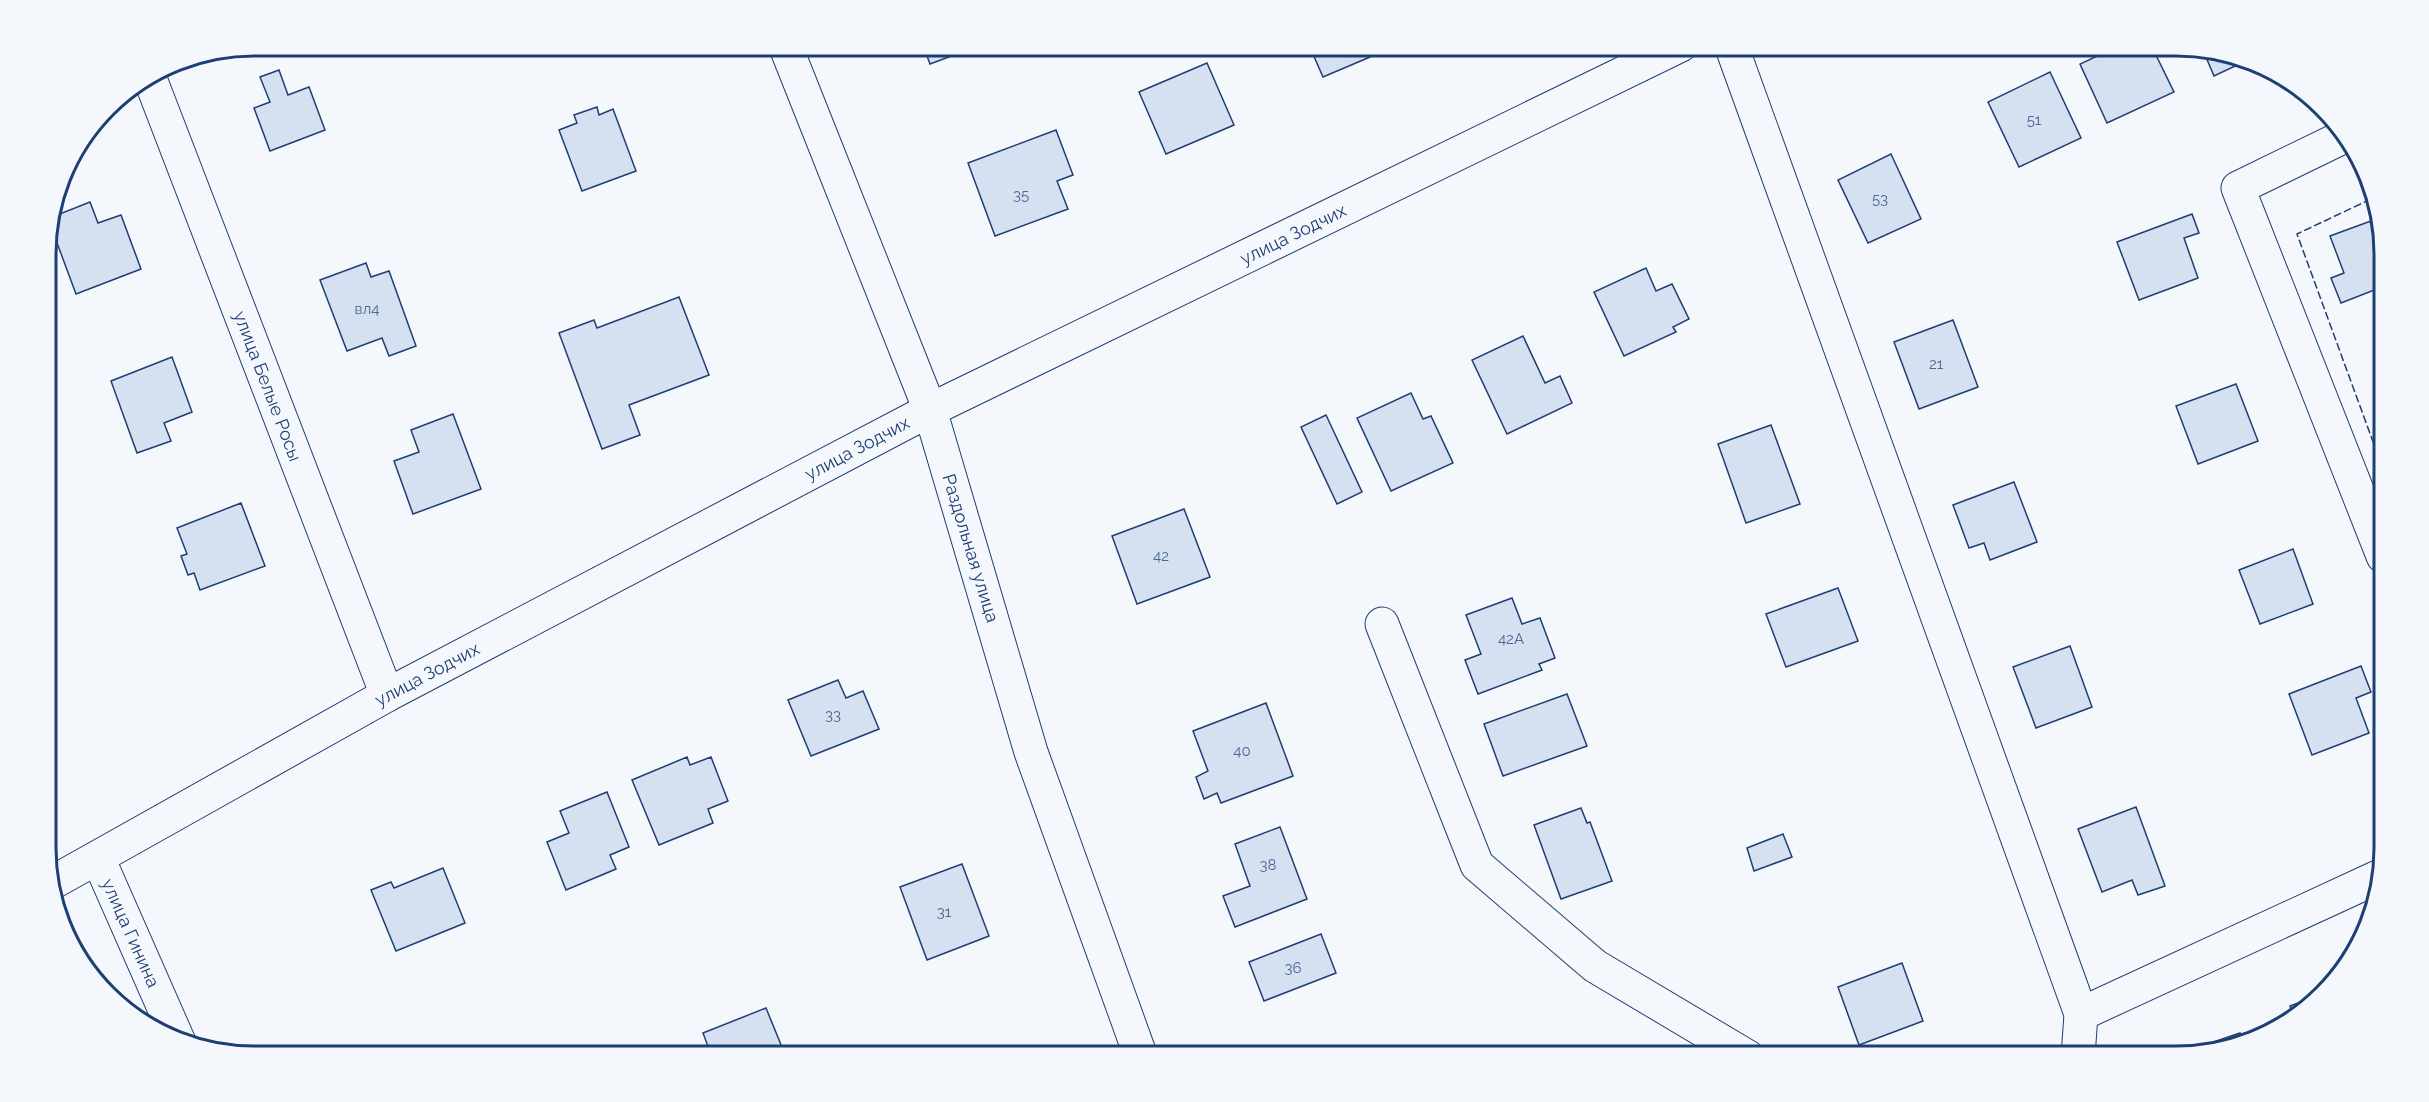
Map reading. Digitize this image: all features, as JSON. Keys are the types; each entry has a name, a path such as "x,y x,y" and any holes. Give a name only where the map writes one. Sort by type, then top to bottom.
{"street":[{"name":"Раздольная улица","path":"789,56 930,410 1031,752 1138,1046"},
{"name":"улица Зодчих","path":"58,880 387,695 930,410 1658,56"},
{"path":"1735,56 2081,1014 2079,1046"},
{"name":"улица Белые Росы","path":"152,84 387,695"},
{"path":"2337,140 2238,188 2373,531"},
{"path":"1382,624 1477,865 1595,966 1730,1046"},
{"name":"улица Гинина","path":"98,858 172,1028"},
{"path":"2081,1014 2371,880"}],"building":[{"path":"927,56 951,56 930,64"},
{"path":"1314,56 1370,56 1370,57 1323,77"},
{"path":"2097,56 2156,56 2174,92 2107,123 2080,64"},
{"path":"2206,58 2237,65 2214,76"},
{"path":"1207,63 1234,125 1166,154 1139,92"},
{"path":"279,70 288,95 309,87 325,130 270,151 254,108 270,102 260,77"},
{"path":"2050,72 2081,138 2019,167 1988,102"},
{"path":"597,107 599,115 613,109 636,171 582,191 559,130 577,123 574,115"},
{"path":"1056,130 1073,175 1057,181 1068,209 995,236 968,163"},
{"path":"1891,154 1921,219 1868,243 1838,180"},
{"path":"90,202 98,223 121,215 141,269 76,294 56,240 59,214"},
{"path":"2192,214 2199,233 2184,238 2198,278 2139,300 2117,242"},
{"path":"2371,221 2373,291 2341,303 2331,278 2344,273 2330,236"},
{"path":"366,263 371,277 389,271 416,346 389,356 382,338 347,351 320,280"},
{"path":"1646,268 1656,291 1672,284 1689,319 1673,327 1676,332 1624,356 1594,292"},
{"path":"679,297 709,375 629,405 640,435 602,449 559,333 594,320 597,328"},
{"path":"1953,320 1978,387 1919,409 1894,342"},
{"path":"1523,336 1545,383 1560,376 1572,403 1507,434 1472,360"},
{"path":"172,357 192,412 164,423 171,441 137,453 111,381"},
{"path":"2236,384 2258,441 2198,464 2176,406"},
{"path":"1411,393 1423,419 1431,416 1453,463 1391,491 1357,418"},
{"path":"453,414 481,489 413,514 394,461 419,452 411,430"},
{"path":"1326,415 1362,492 1337,504 1301,427"},
{"path":"1771,425 1800,504 1746,523 1718,444"},
{"path":"2014,482 2037,542 1990,560 1984,543 1969,548 1953,505"},
{"path":"241,503 265,566 200,590 194,573 188,575 181,556 187,554 177,528"},
{"path":"1184,509 1210,577 1137,604 1112,536"},
{"path":"2293,549 2313,604 2260,624 2239,570"},
{"path":"1838,588 1858,641 1786,667 1766,614"},
{"path":"1512,598 1522,624 1540,618 1555,658 1539,664 1542,670 1478,694 1465,660 1481,654 1466,615"},
{"path":"2070,646 2092,707 2036,728 2013,667"},
{"path":"2361,666 2371,692 2356,698 2369,733 2312,755 2289,694"},
{"path":"838,680 846,698 863,691 879,729 811,756 788,700"},
{"path":"1567,694 1587,746 1503,776 1484,724"},
{"path":"1266,703 1293,776 1221,803 1217,793 1204,799 1196,777 1208,771 1193,731"},
{"path":"687,757 690,765 711,757 728,801 708,809 713,823 659,845 632,780"},
{"path":"607,792 629,847 610,855 616,869 566,890 547,842 569,833 560,811"},
{"path":"2136,807 2165,886 2138,895 2132,880 2102,892 2078,829"},
{"path":"1581,808 1587,823 1590,822 1612,881 1561,899 1534,825"},
{"path":"1280,827 1307,899 1235,927 1223,896 1250,886 1235,844"},
{"path":"1783,834 1792,857 1754,871 1747,848"},
{"path":"962,864 989,936 927,960 900,887"},
{"path":"443,868 465,923 396,951 371,890 391,882 394,888"},
{"path":"1321,934 1336,973 1264,1001 1249,962"},
{"path":"1902,963 1923,1021 1859,1045 1838,987"},
{"path":"766,1008 782,1046 708,1046 703,1033"},
{"path":"2240,1033 2241,1035 2214,1043 2209,1044"}],"fence":[{"path":"2367,201 2297,234 2373,442"}]}
